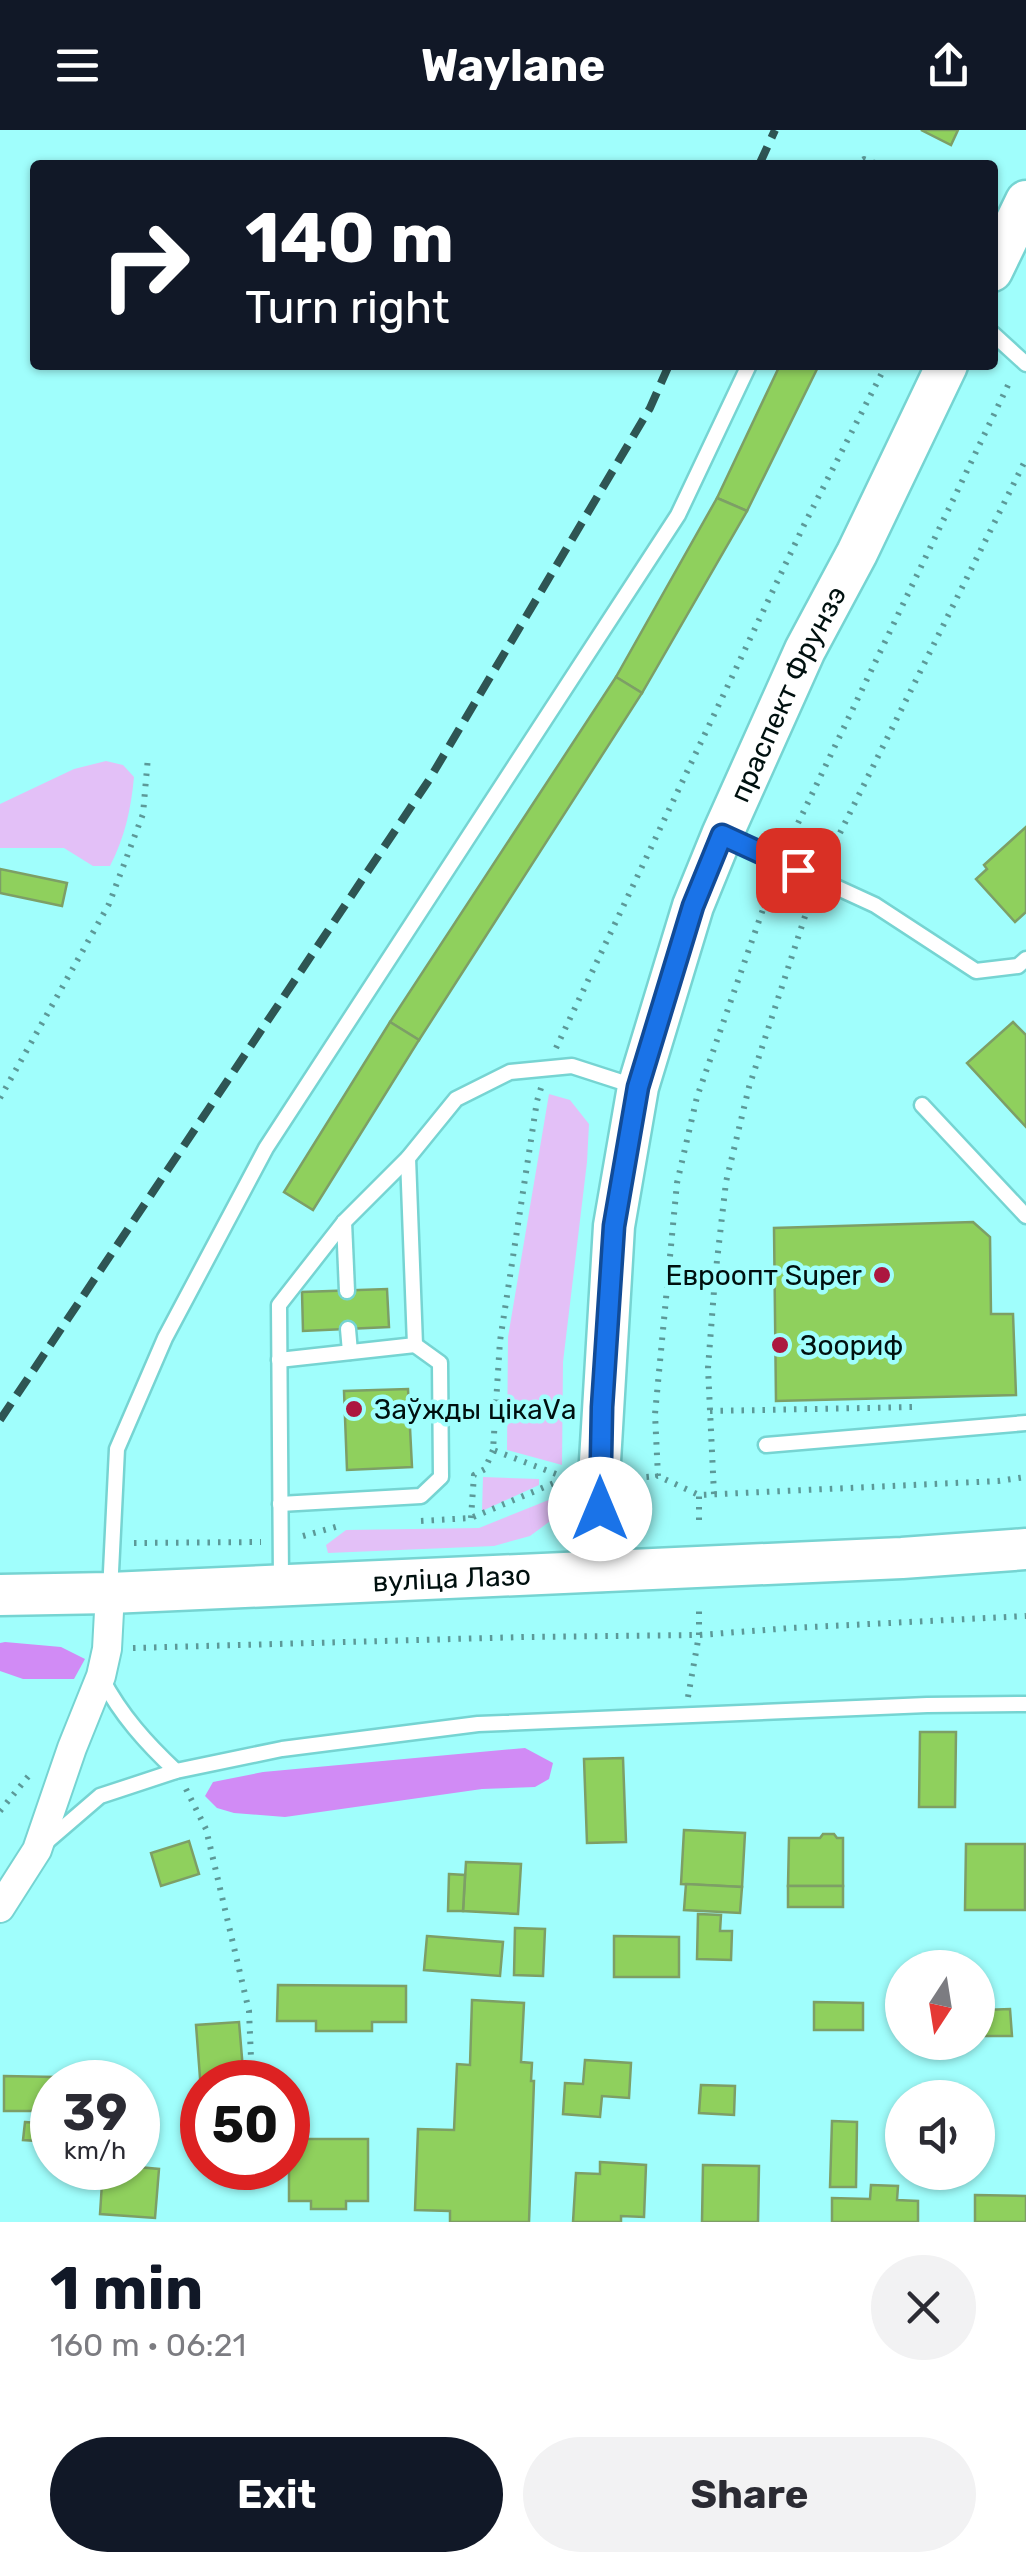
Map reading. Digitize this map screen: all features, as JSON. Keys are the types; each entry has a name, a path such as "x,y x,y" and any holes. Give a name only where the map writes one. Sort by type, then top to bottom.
{"main road":[{"path":"998,259 1026,202"},
{"name":"праспект Фрунзэ","path":"601,1571 599,1478 614,1226 638,1087 693,906 722,835 805,650 945,370"},
{"name":"вуліца Лазо","path":"0,1595 902,1558 1026,1549"}],"street":[{"path":"0,1908 37,1850 104,1663 110,1593"}],"lane":[{"path":"998,338 1026,364"},
{"path":"110,1593 118,1449 164,1338 266,1148 678,514 748,370"},
{"path":"722,835 875,905 976,971 1018,966 1026,959"},
{"path":"281,1584 279,1304 344,1222 408,1158 456,1098 510,1072 572,1066 638,1087"},
{"path":"922,1105 1026,1216"},
{"path":"408,1158 415,1345"},
{"path":"344,1222 347,1290"},
{"path":"348,1328 350,1352"},
{"path":"279,1360 415,1345 440,1363 442,1477 420,1496 280,1504"},
{"path":"766,1445 1026,1423"},
{"path":"104,1663 116,1706 151,1748 176,1770"},
{"path":"37,1850 100,1796 176,1770 282,1749 478,1724 1026,1704"}],"path":[{"path":"472,1518 474,1475 486,1469 493,1450 500,1341 537,1101 547,1068 804,525 883,370"},
{"path":"714,1494 709,1350 726,1182 748,1087 817,879 1026,459"},
{"path":"0,1098 110,904 143,814 148,757"},
{"path":"710,1412 920,1406"},
{"path":"654,1414 658,1476"},
{"path":"493,1450 567,1478"},
{"path":"636,1478 658,1476 699,1495 1026,1477"},
{"path":"699,1495 699,1520"},
{"path":"685,1716 699,1635 699,1605"},
{"path":"104,1663 524,1637 699,1635 1026,1616"},
{"path":"176,1770 206,1830 249,2011 251,2060"}],"shaded area":[{"path":"106,761 123,765 134,777 126,823 110,866 93,866 64,848 0,848 0,804 74,769"},
{"path":"549,1094 570,1100 589,1124 563,1362 562,1465 507,1450 508,1337"},
{"path":"483,1477 539,1479 539,1485 482,1511"},
{"path":"566,1493 553,1519 530,1536 494,1546 328,1553 326,1545 346,1530 479,1528"},
{"path":"0,1643 61,1647 85,1659 74,1679 23,1679 0,1671"},
{"path":"525,1748 553,1763 549,1779 535,1787 482,1789 285,1817 234,1813 217,1808 205,1796 213,1782 263,1772"}],"building":[{"path":"921,130 958,130 951,145"},
{"path":"778,370 817,370 747,511 717,498"},
{"path":"717,498 747,511 642,693 616,677"},
{"path":"616,677 642,693 419,1040 390,1022"},
{"path":"1026,827 1026,912 1015,922 976,879 987,869 984,865"},
{"path":"0,869 67,883 62,906 0,893"},
{"path":"390,1022 419,1040 313,1210 284,1192"},
{"path":"1013,1022 1026,1035 1026,1127 967,1063"},
{"name":"Евроопт Super","path":"973,1222 990,1237 991,1314 1013,1314 1016,1395 776,1401 774,1228"},
{"path":"387,1289 389,1327 303,1331 302,1292"},
{"path":"408,1389 412,1467 347,1470 344,1391"},
{"path":"920,1732 956,1732 955,1807 919,1807"},
{"path":"623,1758 626,1842 587,1843 584,1759"},
{"path":"684,1830 745,1833 742,1887 681,1884"},
{"path":"823,1834 843,1838 843,1886 788,1886 789,1838 820,1838"},
{"path":"189,1841 199,1874 161,1886 151,1853"},
{"path":"966,1844 1025,1844 1025,1910 965,1910"},
{"path":"466,1862 521,1864 518,1914 463,1911"},
{"path":"449,1874 465,1875 463,1911 448,1911"},
{"path":"686,1884 742,1887 740,1913 684,1910"},
{"path":"788,1886 843,1886 843,1907 788,1907"},
{"path":"698,1914 721,1915 720,1931 732,1931 731,1960 697,1959"},
{"path":"515,1928 545,1929 543,1976 514,1975"},
{"path":"427,1936 503,1942 500,1976 424,1970"},
{"path":"614,1936 679,1937 679,1977 614,1977"},
{"path":"278,1985 406,1986 406,2022 372,2022 372,2031 316,2031 316,2021 277,2021"},
{"path":"472,2000 524,2003 521,2062 532,2063 534,2081 529,2222 450,2222 450,2211 415,2210 418,2129 454,2130 457,2064 470,2065"},
{"path":"814,2002 863,2003 863,2030 814,2030"},
{"path":"1010,2009 1012,2036 995,2036 995,2010"},
{"path":"239,2022 242,2060 199,2060 196,2025"},
{"path":"585,2060 631,2063 629,2098 602,2096 600,2117 563,2114 565,2083 583,2084"},
{"path":"4,2076 30,2076 30,2111 4,2111"},
{"path":"701,2085 735,2086 734,2115 699,2113"},
{"path":"832,2121 857,2122 856,2187 830,2187"},
{"path":"25,2122 30,2122 30,2140 23,2140"},
{"path":"310,2139 368,2139 368,2201 346,2201 346,2209 311,2209 311,2201 289,2201 289,2190 310,2190"},
{"path":"600,2162 646,2165 644,2217 621,2216 621,2222 573,2222 576,2173 600,2174"},
{"path":"703,2165 759,2166 758,2222 702,2222"},
{"path":"871,2185 898,2190 897,2200 918,2201 918,2222 832,2222 832,2198 870,2199"},
{"path":"102,2190 157,2190 155,2218 100,2214"},
{"path":"975,2195 1026,2196 1026,2222 975,2222"}],"railway":[{"path":"761,160 775,130"},
{"path":"0,1420 429,780 650,408 667,370"}],"place":[{"name":"Евроопт Super","path":"882,1275"},
{"name":"Зоориф","path":"780,1345"},
{"name":"Заўжды цікаVа","path":"354,1409"}],"route":[{"path":"600,1509 602,1407 614,1226 638,1087 693,906 722,835 798,870"}]}
